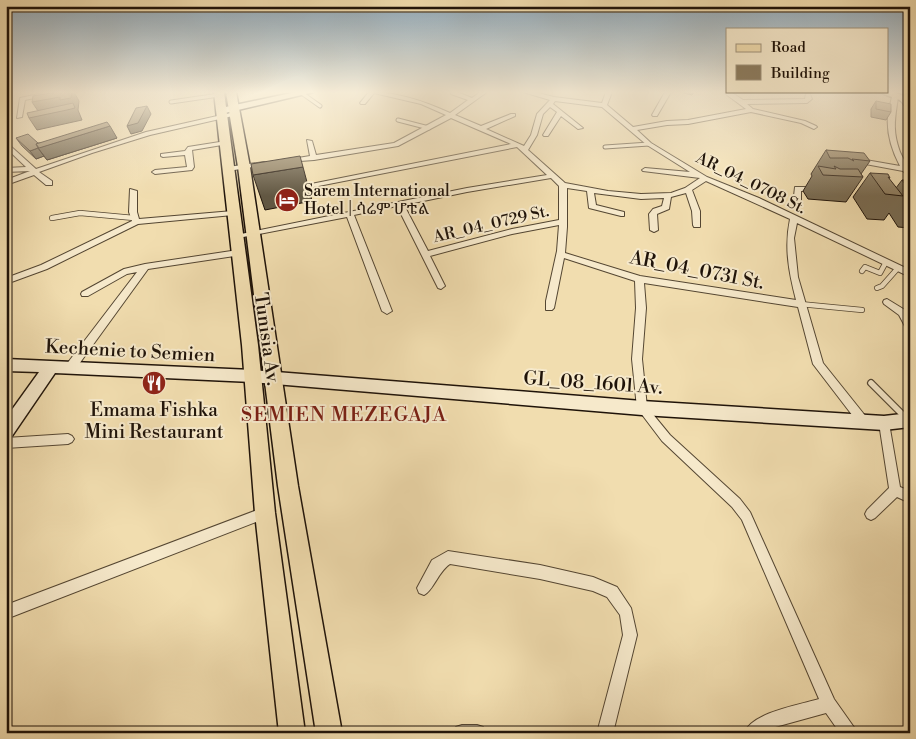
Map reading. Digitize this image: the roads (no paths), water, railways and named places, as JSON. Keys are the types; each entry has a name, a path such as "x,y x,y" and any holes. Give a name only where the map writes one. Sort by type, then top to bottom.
{"main road":[{"name":"Tunisia Av.","path":"227,126 228,169 250,345 265,513 292,733"},
{"name":"Tunisia Av.","path":"232,126 253,197 252,234 288,486 329,733"},
{"name":"Kechenie to Semien","path":"6,364 50,368 273,378"},
{"path":"6,431 50,368"},
{"name":"GL_08_1601 Av.","path":"273,378 642,408 884,423 909,420"}],"street":[{"path":"6,183 35,170 177,126"},
{"path":"478,126 522,147 563,186 640,195 668,195 688,190 702,177"},
{"path":"287,191 522,147 534,135 536,126"},
{"path":"546,135 551,126"},
{"name":"AR_04_0708 St.","path":"630,126 649,144 702,177 756,200 910,274"},
{"path":"633,129 649,126"},
{"path":"893,126 905,169 910,176"},
{"path":"279,162 396,145 429,128"},
{"path":"309,141 314,158"},
{"path":"6,144 49,183"},
{"path":"155,172 190,169 188,149 226,144"},
{"path":"163,155 188,153"},
{"path":"860,161 905,169"},
{"path":"228,169 270,164"},
{"path":"6,170 35,170"},
{"path":"645,170 702,177"},
{"path":"236,237 552,176"},
{"path":"549,308 551,287 560,254 563,222 563,186"},
{"path":"797,205 798,189 802,187 827,190"},
{"path":"590,190 592,206 621,214"},
{"path":"688,190 696,211 696,225"},
{"path":"133,192 135,220"},
{"path":"654,230 653,214 666,207 668,195"},
{"path":"400,204 441,286"},
{"path":"6,281 44,267 135,220 233,213"},
{"path":"350,215 388,312"},
{"path":"794,218 790,238 794,277 818,364 863,421"},
{"name":"AR_04_0729 St.","path":"426,254 485,240 528,227 563,222"},
{"path":"85,294 124,272 238,253"},
{"name":"AR_04_0731 St.","path":"560,254 639,279 800,304"},
{"path":"70,368 145,267"},
{"path":"639,279 641,308 637,359 642,408 662,434 736,502 746,516 829,704 850,733"},
{"path":"887,302 906,314 910,328"},
{"path":"884,423 895,490"},
{"path":"6,443 68,439"},
{"path":"895,490 910,497"},
{"path":"870,514 895,490"},
{"path":"6,612 265,513"},
{"path":"424,588 437,565 448,557 540,572 593,584 612,592 626,613 630,635 605,733"},
{"path":"752,733 764,723 829,704"},
{"path":"462,733 477,733"}],"lane":[{"path":"423,126 429,128"},
{"path":"605,147 649,144"},
{"path":"52,218 80,214 135,220"},
{"path":"862,271 865,267 880,273 886,262"},
{"path":"877,288 882,286 898,268"},
{"path":"800,304 862,310"},
{"path":"871,383 909,420"}],"place":[{"name":"Sarem International Hotel | ሳሬም ሆቴል","path":"287,200"},
{"name":"Emama Fishka Mini Restaurant","path":"154,383"}],"district":[{"name":"SEMIEN MEZEGAJA","path":"344,415"}]}
